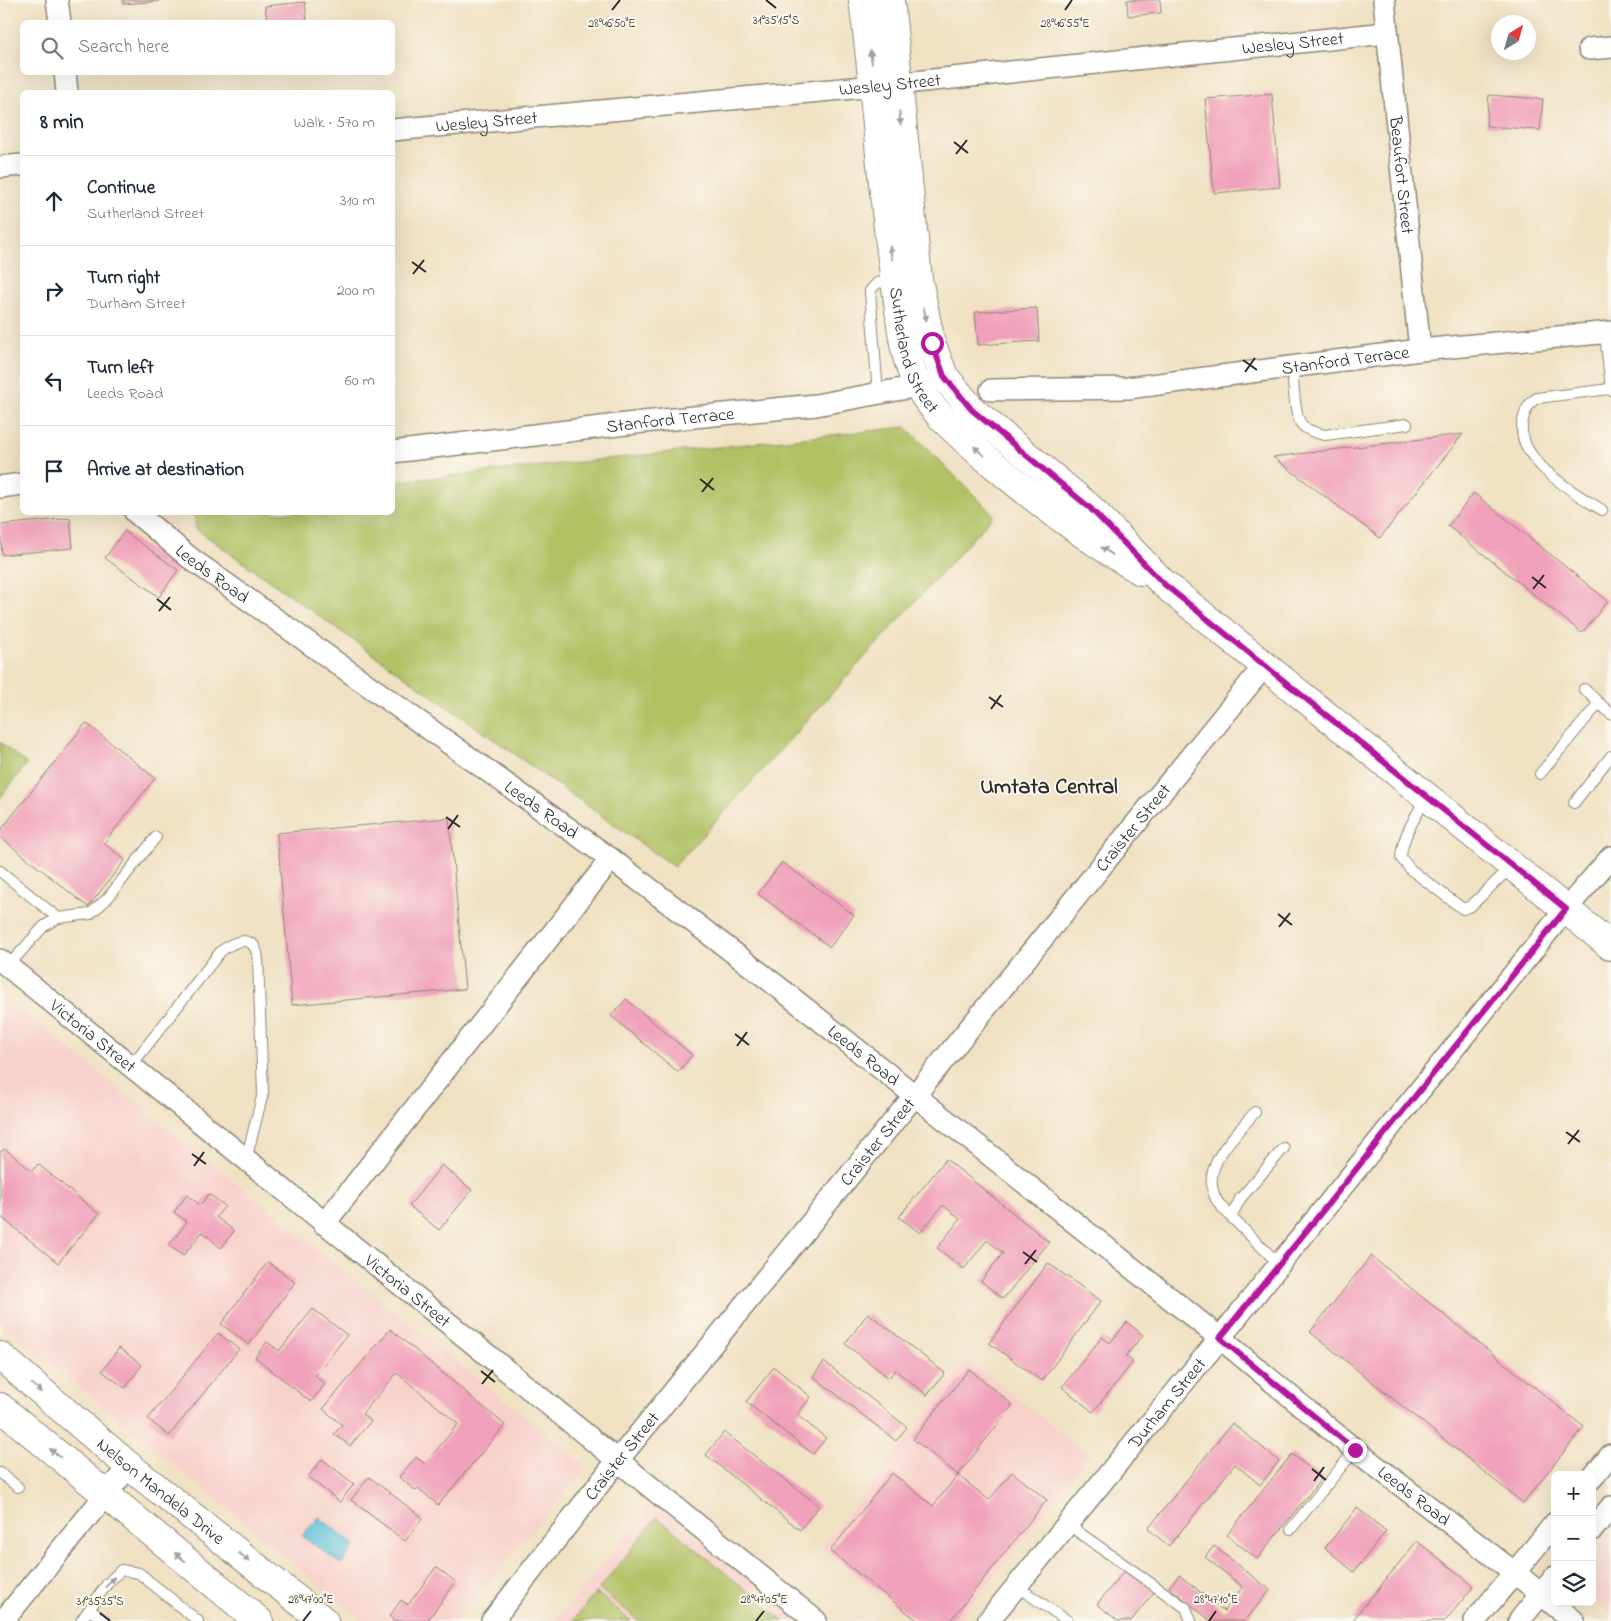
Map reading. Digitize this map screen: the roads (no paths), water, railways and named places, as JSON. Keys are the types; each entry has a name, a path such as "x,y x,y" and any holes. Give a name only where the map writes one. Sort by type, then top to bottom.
{"main road":[{"name":"Sutherland Street","path":"864,0 886,85 918,279 932,343 944,376 972,410 1090,508 1164,584 1611,946"},
{"name":"Sutherland Street","path":"890,0 886,85 885,218 906,354 918,386 928,401 952,428 1030,496 1111,553 1164,584"},
{"name":"Nelson Mandela Drive","path":"0,1356 129,1466 324,1621"},
{"path":"0,1407 104,1495 259,1621"}],"street":[{"path":"58,0 60,20"},
{"name":"Beaufort Street","path":"1384,0 1420,350"},
{"name":"Wesley Street","path":"395,130 886,85 1387,33"},
{"path":"1589,49 1611,47"},
{"path":"65,75 67,90"},
{"path":"0,167 20,165"},
{"name":"Stanford Terrace","path":"991,390 1128,388 1420,350 1608,333"},
{"name":"Stanford Terrace","path":"395,452 643,422 816,405 918,386 944,376"},
{"path":"0,487 20,484"},
{"name":"Leeds Road","path":"139,515 190,558 611,859 915,1096 1220,1338 1355,1450 1515,1573 1574,1621"},
{"name":"Craister Street","path":"492,1621 618,1460 1264,665"},
{"name":"Durham Street","path":"988,1621 1220,1338 1566,909 1611,857"},
{"path":"324,1224 611,859"},
{"name":"Victoria Street","path":"4,963 816,1621"},
{"path":"1596,1473 1611,1455"},
{"path":"2,1621 129,1466"},
{"path":"1596,1525 1611,1507"},
{"path":"1475,1621 1551,1528"},
{"path":"1519,1621 1551,1582"}],"lane":[{"path":"878,394 870,291 877,283 895,281"},
{"path":"1602,510 1562,485 1544,470 1528,448 1521,428 1526,409 1530,402 1537,398 1611,389 1608,333"},
{"path":"1292,367 1298,420 1312,432 1326,435 1407,424"},
{"path":"1584,689 1611,714"},
{"path":"1540,774 1599,703"},
{"path":"1574,803 1611,756"},
{"path":"1427,796 1401,848 1401,858 1411,870 1463,909 1471,906 1512,866"},
{"path":"4,963 44,926 58,918 90,914 107,899 156,836"},
{"path":"0,871 58,918"},
{"path":"131,1066 220,951 230,944 243,940 250,942 257,951 258,959 263,1093 246,1160"},
{"path":"1255,1112 1220,1154 1213,1167 1215,1199 1279,1264"},
{"path":"1231,1217 1240,1199 1284,1148"},
{"path":"1291,1529 1355,1450"},
{"path":"0,1473 18,1487"},
{"path":"1067,1524 1186,1608 1191,1621"},
{"path":"80,1621 90,1610 107,1584 121,1570 139,1573 198,1621"},
{"path":"1016,1586 1068,1621"},
{"path":"90,1610 105,1621"}],"water":[{"path":"319,1517 355,1545 341,1564 302,1536"}],"district":[{"name":"Umtata Central","path":"1049,785"}]}
